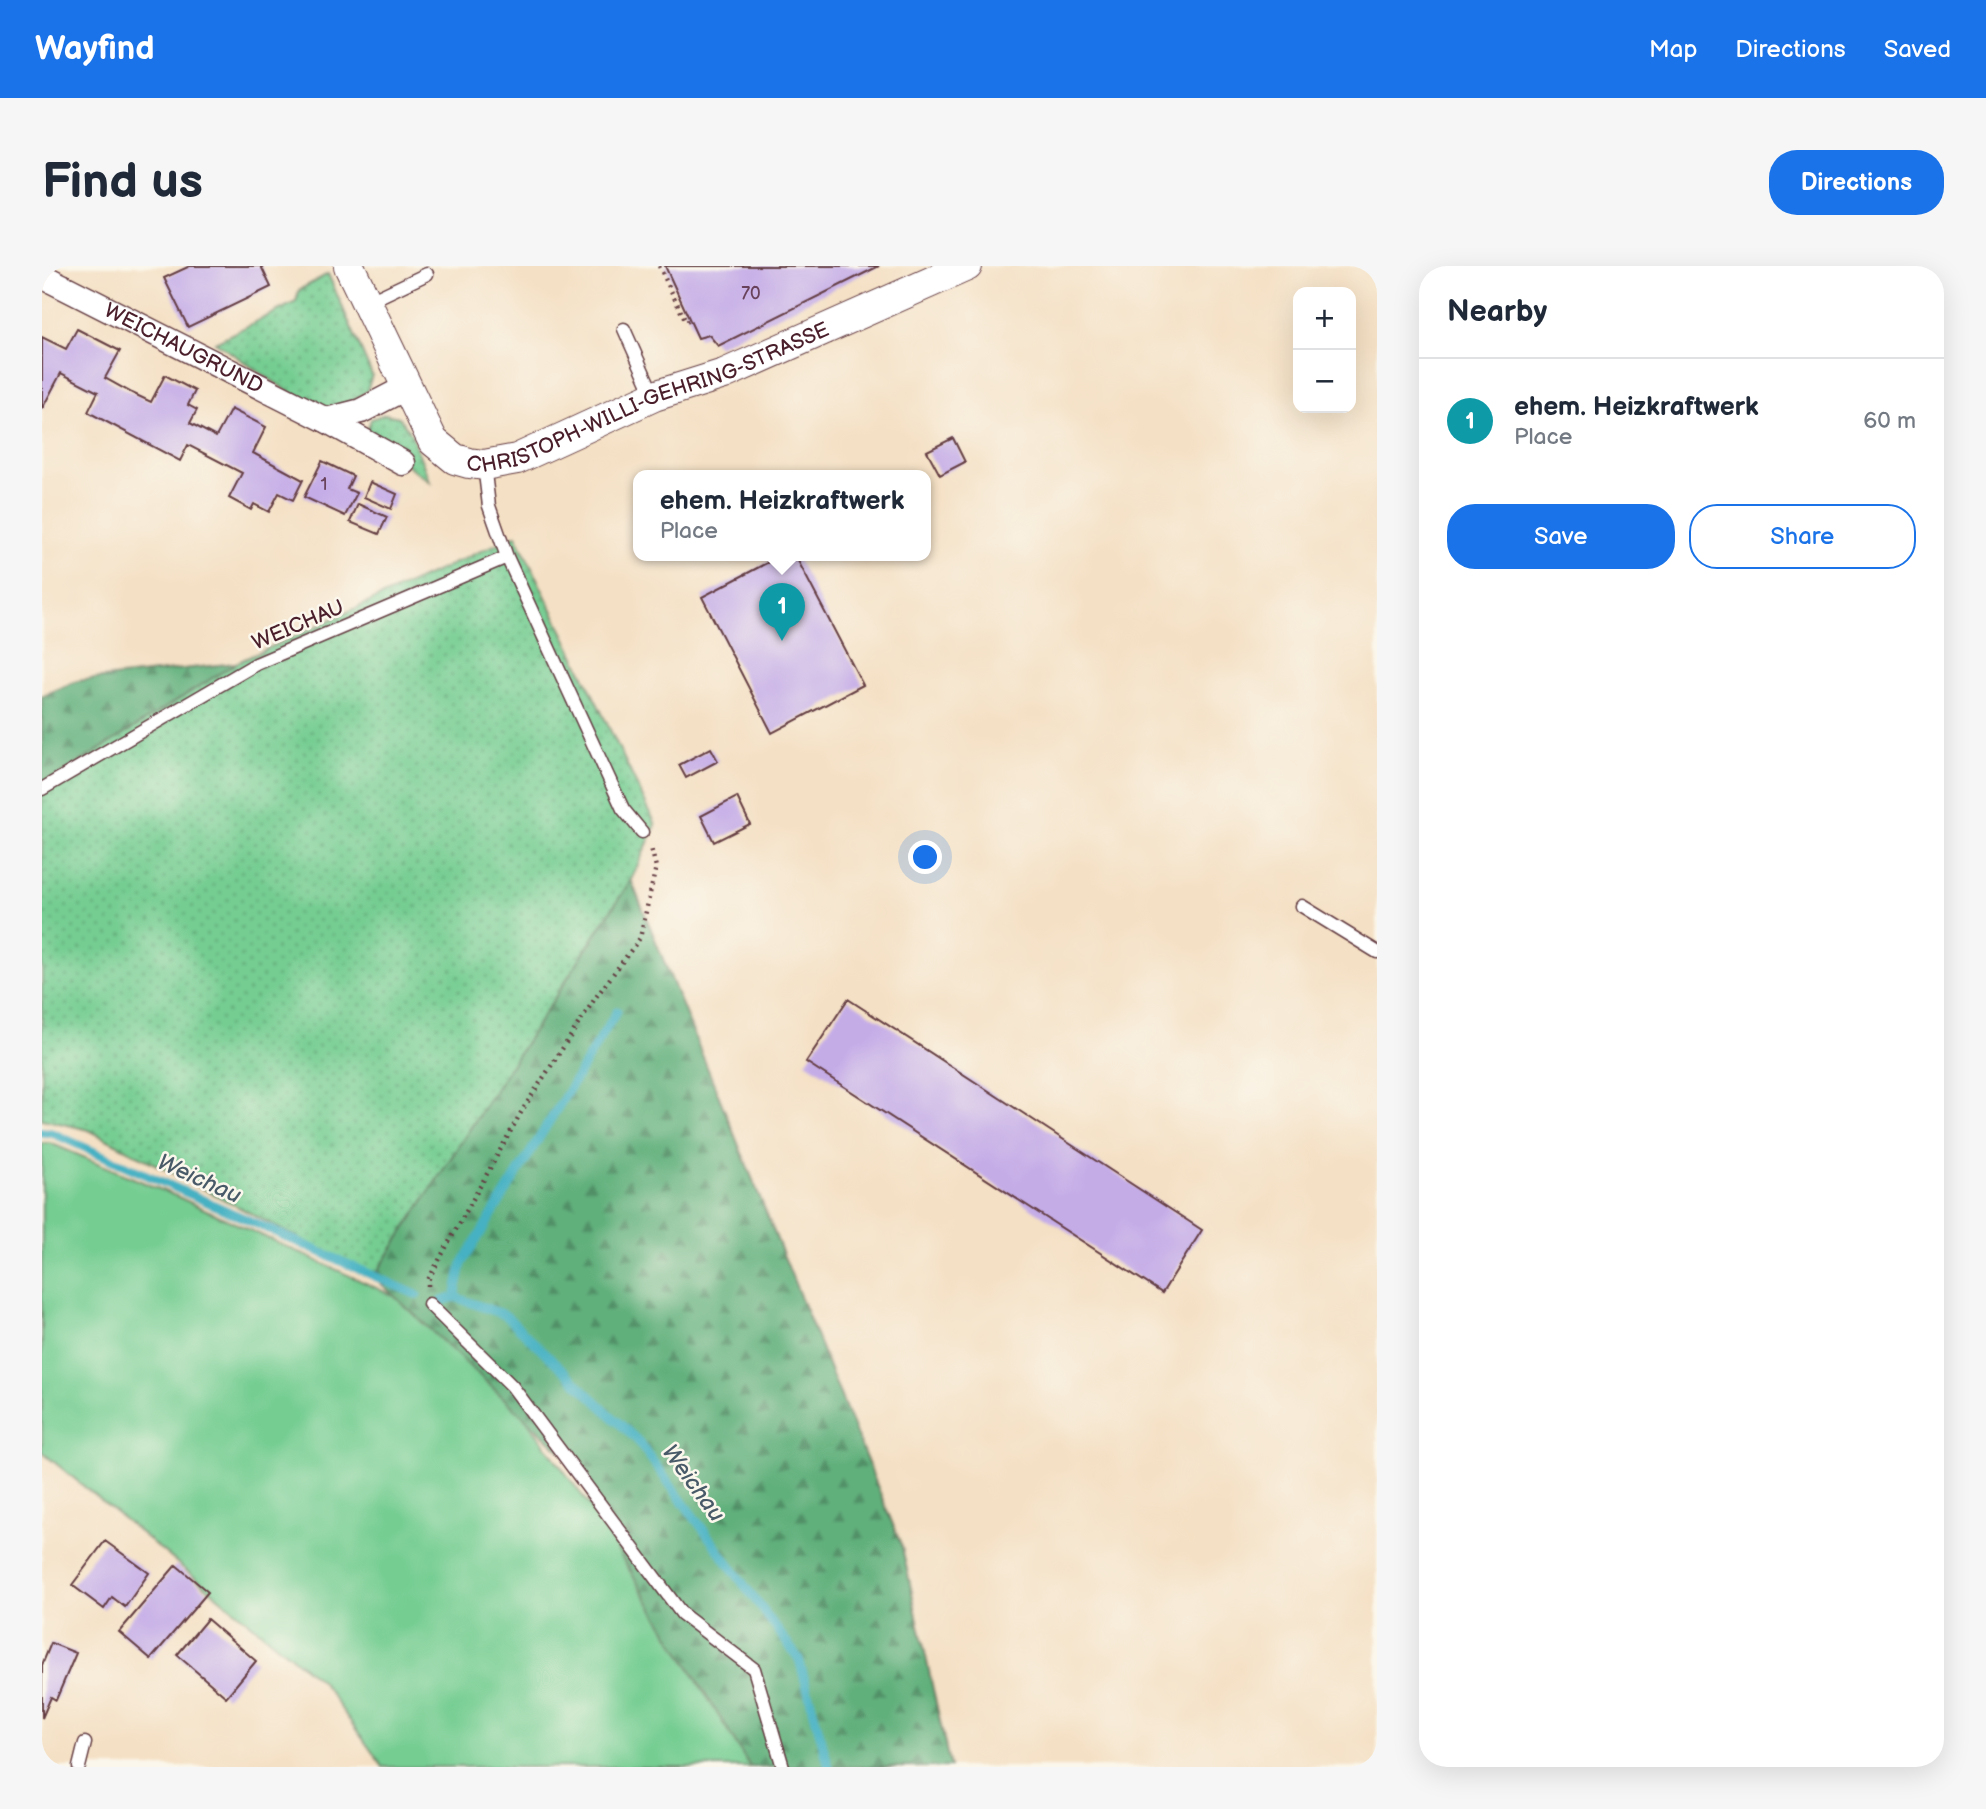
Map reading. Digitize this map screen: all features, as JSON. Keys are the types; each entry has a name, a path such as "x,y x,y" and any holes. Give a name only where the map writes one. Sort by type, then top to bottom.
{"street":[{"name":"CHRISTOPH-WILLI-GEHRING-STRASSE","path":"349,266 433,441 455,459 484,465 517,459 654,396 724,374 967,266"},
{"name":"WEICHAUGRUND","path":"42,276 326,420 403,463"},
{"path":"326,420 361,411 407,387"}],"lane":[{"path":"368,302 427,274"},
{"path":"624,329 654,396"},
{"path":"484,465 489,506 506,557 623,809 642,832"},
{"name":"WEICHAU","path":"42,789 257,664 506,557"},
{"path":"1303,906 1377,953"},
{"path":"429,1304 512,1386 682,1614 754,1669 783,1767"},
{"path":"79,1767 85,1743"}],"path":[{"path":"659,266 686,322 690,320"},
{"path":"429,1304 428,1280 523,1110 596,997 640,938 656,867 652,850 642,832"}],"green space":[{"path":"328,274 372,375 367,391 349,403 333,408 303,399 215,342 296,302 299,290"},
{"path":"385,414 399,417 411,434 430,482 366,434 371,419"},
{"path":"516,535 656,825 631,880 374,1277 89,1130 42,1119 42,786 236,663"},
{"path":"236,663 42,786 42,696 77,681"},
{"path":"631,880 902,1547 950,1767 750,1767 592,1509 584,1473 374,1277"},
{"path":"42,1143 50,1143 178,1197 394,1296 526,1419 592,1509 750,1767 383,1767 322,1682 42,1452"}],"building":[{"path":"190,266 261,266 271,287 188,327 164,278"},
{"path":"665,266 879,266 718,346 709,335 698,338"},
{"path":"77,329 120,351 105,378 132,393 151,402 165,375 195,391 188,405 197,410 190,423 216,437 231,409 266,427 253,453 303,480 293,500 279,493 269,512 254,504 251,510 229,498 242,473 188,445 180,461 88,412 98,392 61,373 42,409 42,337 66,349"},
{"path":"953,438 965,462 940,475 927,451"},
{"path":"322,461 353,476 347,489 357,493 345,516 304,497"},
{"path":"370,482 397,494 391,509 364,497"},
{"path":"358,504 387,517 379,534 350,522"},
{"path":"771,561 798,561 863,685 772,733 702,597"},
{"path":"711,748 718,761 686,778 679,765"},
{"path":"737,797 750,824 714,842 701,816"},
{"path":"848,999 1202,1230 1162,1293 806,1062"},
{"path":"105,1541 149,1573 125,1607 112,1597 104,1609 72,1585"},
{"path":"176,1565 208,1592 151,1659 119,1632"},
{"path":"207,1619 256,1661 226,1697 177,1655"},
{"path":"51,1643 76,1653 56,1700 51,1697 42,1718 42,1665"}],"waterway":[{"path":"455,1297 462,1264 617,1011"},
{"name":"Weichau","path":"42,1132 52,1133 417,1295"},
{"name":"Weichau","path":"442,1301 455,1297 505,1315 637,1440 799,1659 829,1767"}],"place":[{"name":"ehem. Heizkraftwerk","path":"782,641"}]}
